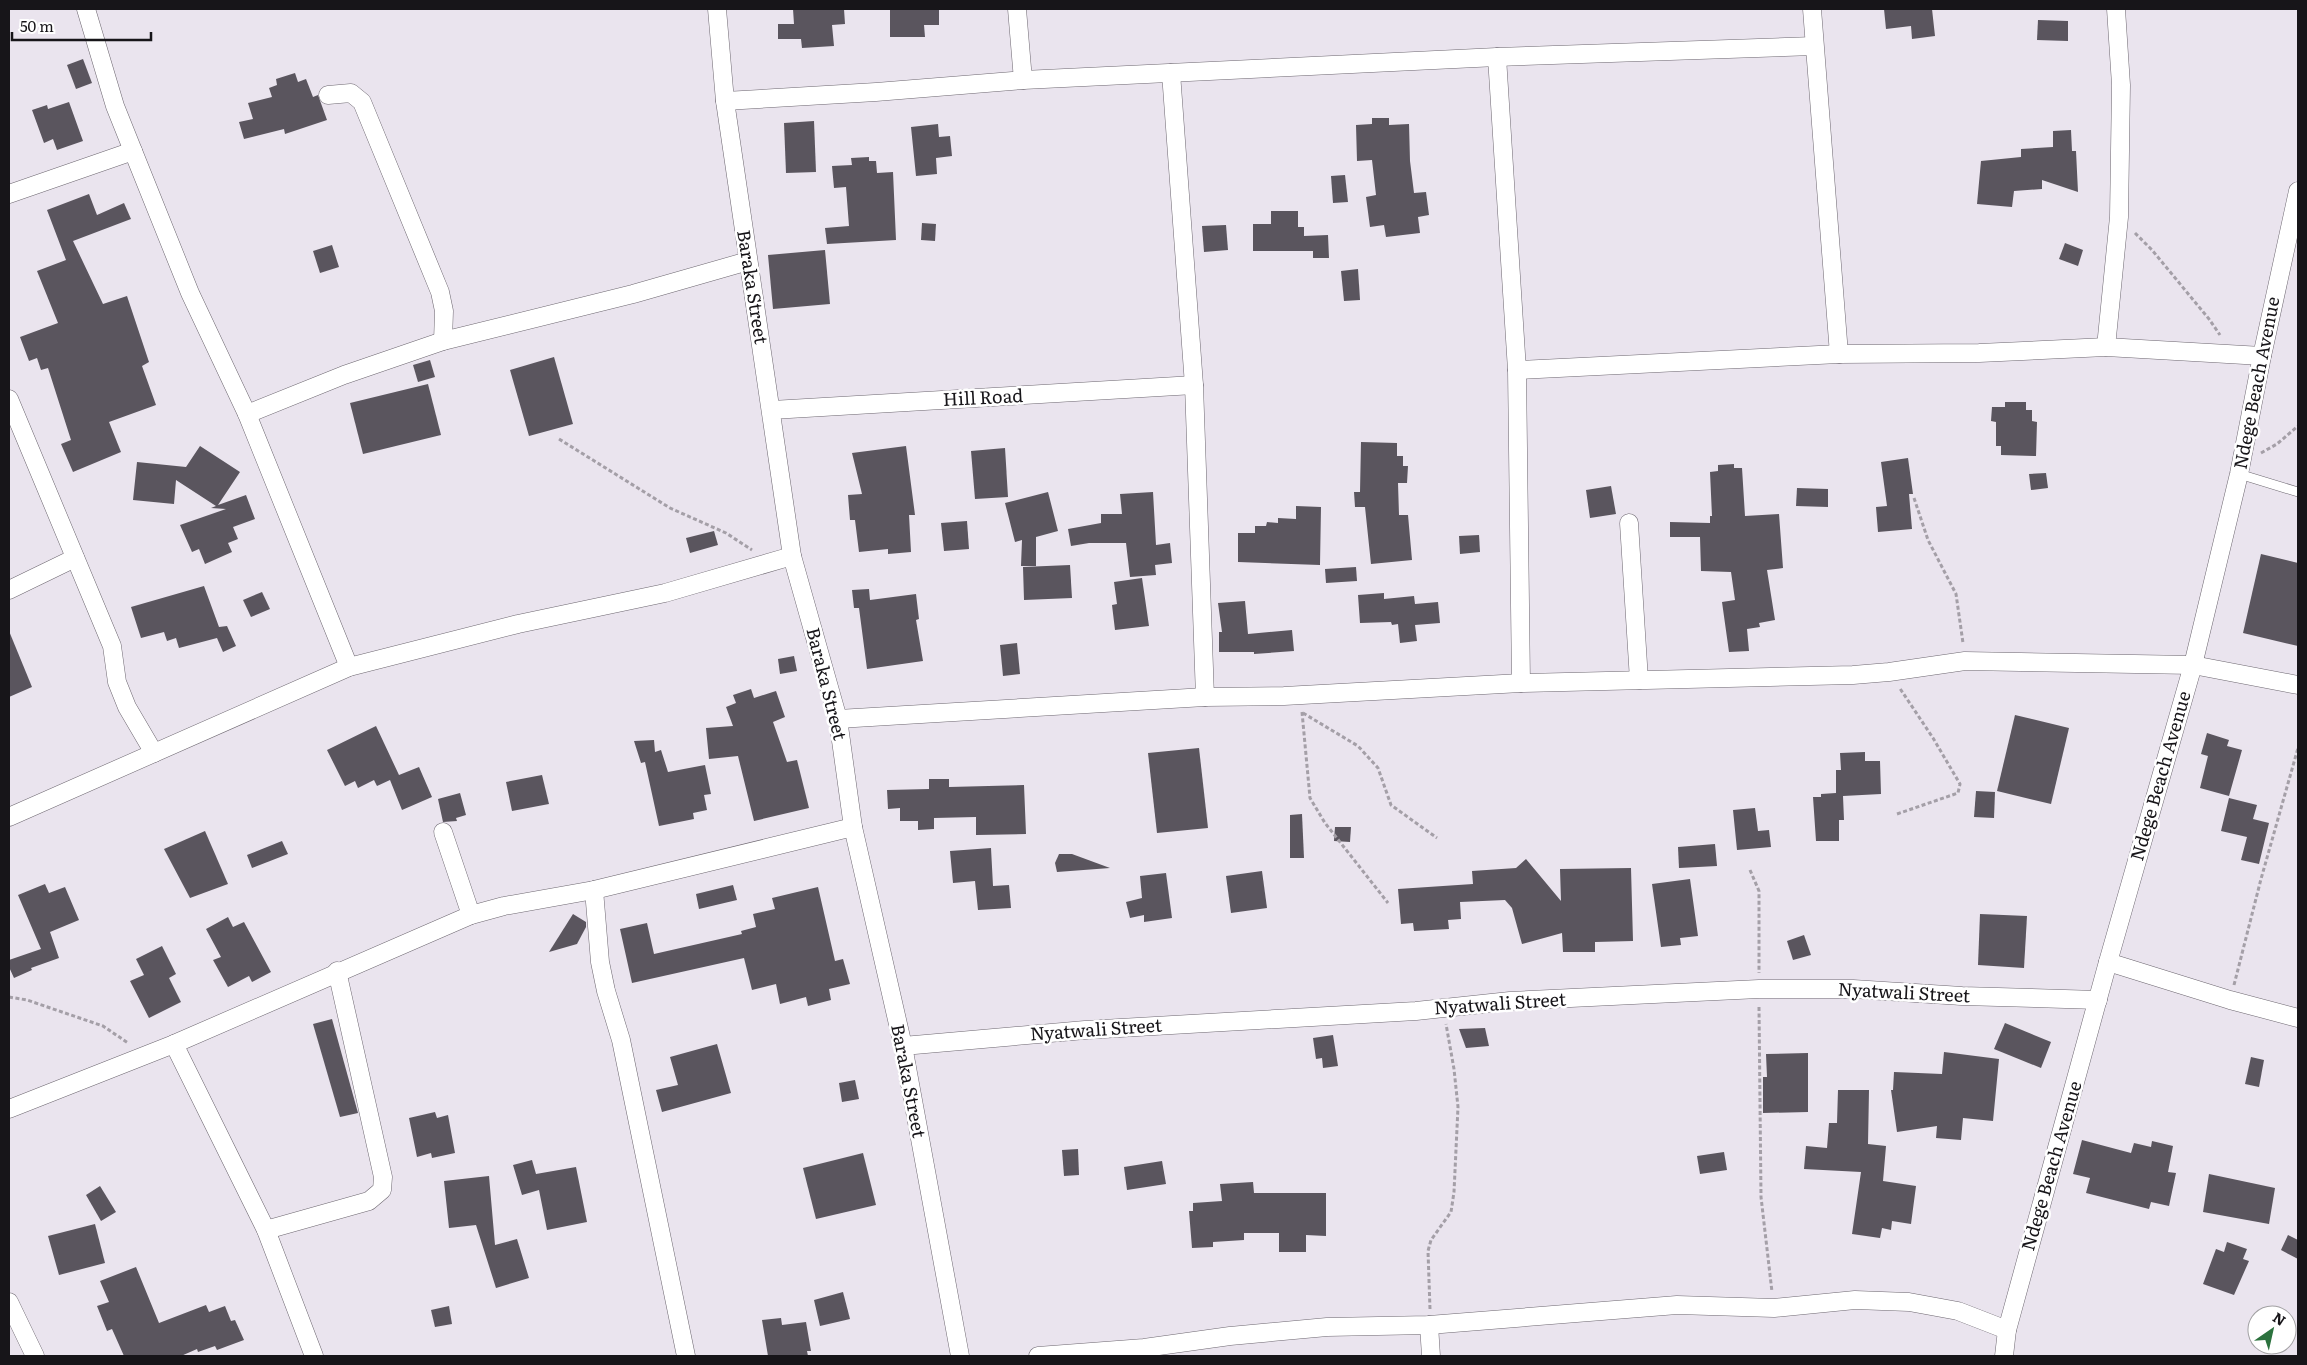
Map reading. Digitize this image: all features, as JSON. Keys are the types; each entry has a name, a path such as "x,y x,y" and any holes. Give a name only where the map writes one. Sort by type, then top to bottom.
{"street":[{"path":"86,9 115,106 190,293 247,414 349,667"},
{"name":"Baraka Street","path":"717,9 725,101 792,556 838,719 853,827 903,1046 960,1356"},
{"path":"1017,9 1023,80"},
{"path":"1812,9 1839,354"},
{"path":"2106,348 2119,217 2121,85 2116,9"},
{"path":"725,101 876,92 1023,80 1497,57 1814,46"},
{"path":"1497,57 1517,370 1521,683"},
{"path":"1171,73 1194,385 1205,697"},
{"path":"328,95 351,93 362,102 440,292 444,310 442,341"},
{"path":"9,194 133,151"},
{"name":"Ndege Beach Avenue","path":"2004,1356 2007,1330 2108,962 2193,665 2240,469 2262,356 2298,191"},
{"path":"247,414 344,375 442,341 633,294 748,261"},
{"path":"1517,370 1839,354 1979,353 2106,348 2262,356"},
{"name":"Hill Road","path":"772,410 1194,385"},
{"path":"9,399 112,646 117,682 127,707 154,753"},
{"path":"1629,523 1639,680"},
{"path":"9,817 349,667 518,624 665,592 792,556"},
{"path":"9,590 75,558"},
{"path":"838,719 1205,697 1284,696 1521,683 1889,672 1965,661 2193,665 2298,685"},
{"path":"9,1109 174,1044 337,971 471,915 504,906 594,890 853,827"},
{"path":"443,832 471,915"},
{"path":"594,890 600,962 620,1040 686,1356"},
{"path":"2108,962 2230,1000 2298,1018"},
{"path":"266,1230 369,1201 382,1190 383,1177 337,971"},
{"name":"Nyatwali Street","path":"903,1046 1085,1030 1443,1008 1510,1001 1759,990 1853,989 2001,998 2098,1000"},
{"path":"174,1044 266,1230 314,1356"},
{"path":"1038,1356 1144,1348 1230,1336 1327,1327 1429,1325 1677,1305 1774,1308 1855,1300 1909,1302 1958,1311 2007,1330"},
{"path":"9,1302 35,1356"},
{"path":"1429,1325 1431,1356"}],"lane":[{"path":"2240,469 2298,492"}],"path":[{"path":"2119,217 2152,250 2209,319 2231,353"},
{"path":"2240,469 2277,444 2298,426"},
{"path":"559,439 670,508 726,533 770,561"},
{"path":"1914,498 1932,548 1956,594 1965,661"},
{"path":"1889,672 1933,738 1960,784 1958,793 1897,814"},
{"path":"1284,696 1302,712 1358,746 1378,768 1391,805 1437,838"},
{"path":"1302,712 1310,798 1325,823 1388,904"},
{"path":"2230,1000 2298,748"},
{"path":"1750,870 1759,891 1761,1197 1774,1308"},
{"path":"9,997 27,1000 103,1026 146,1055"},
{"path":"1429,1325 1428,1251 1431,1240 1451,1212 1454,1192 1458,1107 1454,1069 1443,1008"}],"building":[{"path":"793,9 844,9 845,24 832,25 834,46 802,48 801,39 778,39 778,24 794,24"},
{"path":"890,9 939,9 939,25 924,25 925,37 890,37"},
{"path":"1884,9 1932,9 1935,36 1912,39 1911,26 1886,29"},
{"path":"2038,20 2068,21 2068,41 2037,40"},
{"path":"83,59 92,83 76,89 67,65"},
{"path":"295,73 298,82 306,79 313,97 318,95 327,120 285,134 284,129 244,139 239,122 253,119 248,103 272,97 269,88 277,85 276,79"},
{"path":"69,102 83,141 57,150 53,139 44,143 32,110 47,105 48,109"},
{"path":"1372,118 1389,118 1389,125 1409,124 1410,161 1414,193 1426,192 1429,215 1418,217 1420,233 1386,237 1384,225 1370,227 1366,197 1376,195 1372,160 1357,161 1356,125 1372,124"},
{"path":"814,121 816,172 786,173 784,123"},
{"path":"938,124 939,137 950,136 952,156 936,158 937,174 916,176 911,127"},
{"path":"2071,130 2072,151 2076,151 2078,192 2042,180 2042,189 2014,191 2012,207 1977,204 1981,161 2021,157 2021,149 2053,147 2053,131"},
{"path":"869,157 869,161 876,161 877,173 893,172 896,240 827,244 825,228 849,226 846,187 834,188 832,166 852,165 851,158"},
{"path":"1345,175 1348,202 1333,203 1331,176"},
{"path":"89,194 97,215 124,203 131,219 73,241 103,304 127,296 149,362 142,366 156,405 109,422 121,452 73,472 61,444 71,440 48,368 41,370 37,358 29,361 20,337 58,323 37,271 66,260 47,210"},
{"path":"1271,211 1298,211 1298,227 1304,227 1304,236 1328,235 1329,258 1313,258 1313,251 1253,251 1253,224 1271,224"},
{"path":"922,223 936,224 935,241 921,240"},
{"path":"1226,225 1228,250 1204,252 1202,226"},
{"path":"2065,243 2083,250 2078,266 2059,259"},
{"path":"332,245 339,267 320,273 313,251"},
{"path":"825,250 830,304 773,309 768,255"},
{"path":"1358,269 1360,300 1344,301 1341,271"},
{"path":"554,357 573,424 529,436 510,370"},
{"path":"430,360 435,377 418,382 413,365"},
{"path":"428,384 441,435 363,454 350,403"},
{"path":"2005,402 2026,402 2026,410 2032,410 2032,421 2037,422 2036,456 2001,455 2001,446 1996,446 1996,422 1991,421 1992,407 2005,407"},
{"path":"1361,442 1397,443 1397,456 1403,456 1403,466 1408,466 1407,483 1398,483 1399,515 1408,515 1412,560 1371,564 1365,507 1355,507 1354,492 1360,492"},
{"path":"200,446 240,472 218,505 246,495 255,519 233,527 238,539 228,543 232,552 205,564 199,549 192,552 180,525 226,509 211,508 216,506 176,480 174,504 133,500 137,462 186,467"},
{"path":"906,446 915,515 909,515 911,552 888,554 888,549 859,552 855,520 850,520 848,495 862,494 852,453"},
{"path":"1005,448 1008,497 975,499 971,451"},
{"path":"1908,458 1913,494 1909,494 1912,529 1878,532 1876,507 1887,506 1881,462"},
{"path":"1734,464 1734,468 1742,468 1745,516 1779,514 1783,568 1767,570 1775,620 1759,623 1760,627 1747,629 1749,651 1729,652 1722,602 1735,600 1731,572 1701,571 1700,537 1670,537 1670,522 1710,523 1710,516 1712,516 1710,472 1718,471 1718,465"},
{"path":"2046,473 2048,488 2031,490 2029,474"},
{"path":"1611,486 1616,514 1590,518 1586,490"},
{"path":"1797,488 1828,489 1828,507 1796,506"},
{"path":"1048,492 1058,531 1036,537 1036,566 1021,566 1022,540 1015,542 1005,503"},
{"path":"1153,492 1156,545 1170,543 1172,563 1155,565 1156,575 1130,577 1126,543 1089,543 1071,546 1068,529 1101,523 1101,514 1122,514 1120,494"},
{"path":"1296,506 1321,507 1320,565 1238,562 1238,533 1255,533 1255,526 1266,526 1267,522 1278,523 1278,518 1296,519"},
{"path":"967,521 969,549 944,551 941,523"},
{"path":"714,531 718,545 690,553 686,538"},
{"path":"1479,535 1480,552 1460,554 1459,536"},
{"path":"2261,554 2298,563 2298,646 2243,633"},
{"path":"1070,565 1072,598 1024,600 1023,567"},
{"path":"1356,567 1357,581 1326,583 1325,569"},
{"path":"1142,578 1149,626 1115,630 1112,605 1117,604 1114,582"},
{"path":"204,586 219,627 227,626 236,646 223,652 217,638 179,648 176,638 167,641 164,632 141,638 131,607"},
{"path":"869,589 870,600 916,594 919,619 916,620 923,661 867,669 859,608 854,608 852,590"},
{"path":"262,592 270,609 251,617 243,600"},
{"path":"1384,593 1384,599 1414,596 1415,604 1438,602 1440,623 1415,625 1417,641 1400,643 1398,624 1392,625 1391,622 1360,623 1358,595"},
{"path":"1245,601 1248,634 1292,630 1294,651 1254,654 1254,652 1219,652 1219,632 1222,632 1218,603"},
{"path":"9,631 32,687 9,697"},
{"path":"1017,643 1020,674 1003,676 1000,645"},
{"path":"794,656 797,671 780,674 778,659"},
{"path":"751,689 754,698 776,691 785,717 773,722 787,762 797,760 809,808 754,821 738,756 709,759 706,728 733,726 726,707 736,703 733,695"},
{"path":"2015,715 2069,728 2051,804 1997,791"},
{"path":"376,726 399,775 419,767 432,797 402,810 390,780 377,786 374,780 358,788 355,781 345,786 327,750"},
{"path":"2207,733 2229,740 2227,746 2242,750 2229,796 2200,788 2208,756 2201,754"},
{"path":"654,740 655,752 661,750 668,772 705,765 711,794 704,795 707,810 693,813 694,819 659,826 645,762 641,763 634,741"},
{"path":"1199,748 1208,828 1157,833 1148,753"},
{"path":"1865,752 1865,761 1880,761 1881,794 1843,796 1844,820 1839,820 1839,841 1816,841 1813,797 1821,797 1821,794 1836,793 1836,770 1841,770 1840,753"},
{"path":"542,775 549,804 512,811 506,782"},
{"path":"929,779 949,779 949,787 1024,785 1026,834 976,835 976,817 934,818 934,829 918,830 918,821 900,821 900,808 888,809 887,790 929,789"},
{"path":"1976,791 1995,792 1994,818 1974,817"},
{"path":"460,793 466,815 456,818 457,821 443,822 438,799"},
{"path":"2229,798 2257,805 2253,819 2269,823 2259,864 2241,860 2247,837 2221,831"},
{"path":"1755,808 1758,831 1769,830 1771,847 1737,850 1733,810"},
{"path":"1302,814 1304,858 1290,858 1290,815"},
{"path":"1335,827 1351,827 1350,842 1334,841"},
{"path":"205,831 228,884 190,898 164,849"},
{"path":"282,841 288,854 252,868 247,855"},
{"path":"1715,844 1717,866 1679,868 1678,847"},
{"path":"991,848 993,886 1009,885 1011,908 978,910 975,881 953,883 950,851"},
{"path":"1059,854 1072,854 1110,868 1057,872 1055,863"},
{"path":"1526,859 1561,901 1560,869 1631,868 1633,941 1595,942 1595,952 1563,952 1562,933 1522,944 1512,908 1505,900 1460,902 1461,919 1448,920 1449,929 1414,931 1413,923 1401,924 1398,889 1473,884 1472,871 1516,868"},
{"path":"1262,871 1267,908 1231,913 1226,876"},
{"path":"1166,873 1172,918 1144,922 1144,915 1130,918 1126,902 1142,898 1140,876"},
{"path":"1690,879 1698,936 1680,938 1681,945 1661,947 1652,884"},
{"path":"45,884 49,893 65,887 79,920 50,932 59,958 31,968 32,970 14,978 9,967 9,960 41,949 18,895"},
{"path":"733,885 737,900 699,909 696,894"},
{"path":"818,887 835,961 843,959 850,984 829,989 831,1000 808,1006 806,997 780,1004 776,984 752,990 744,958 632,983 620,929 647,923 654,954 742,934 741,931 756,927 753,914 775,909 772,898"},
{"path":"573,914 586,922 586,927 577,944 549,952"},
{"path":"1980,914 2027,916 2024,968 1978,965"},
{"path":"228,917 233,927 244,922 271,972 252,982 249,976 228,987 213,960 221,957 206,929"},
{"path":"1804,935 1811,955 1793,960 1787,941"},
{"path":"162,946 176,974 169,978 181,1002 149,1018 130,981 144,975 136,959"},
{"path":"332,1019 358,1113 340,1117 313,1024"},
{"path":"2005,1023 2051,1042 2041,1068 1994,1049"},
{"path":"1485,1028 1489,1046 1466,1048 1459,1029"},
{"path":"1333,1035 1338,1066 1323,1068 1322,1058 1316,1059 1313,1038"},
{"path":"717,1044 731,1093 662,1112 656,1090 678,1085 670,1057"},
{"path":"1944,1052 1999,1059 1993,1121 1963,1118 1961,1140 1936,1138 1937,1126 1897,1132 1891,1090 1893,1090 1894,1072 1942,1074"},
{"path":"1808,1053 1808,1112 1763,1113 1763,1077 1767,1077 1766,1054"},
{"path":"2251,1057 2264,1060 2259,1087 2245,1084"},
{"path":"855,1080 859,1099 842,1102 839,1083"},
{"path":"1838,1090 1869,1090 1868,1144 1886,1146 1883,1181 1916,1186 1911,1224 1892,1221 1891,1230 1882,1228 1880,1238 1852,1234 1861,1172 1804,1169 1806,1146 1827,1148 1829,1123 1837,1123"},
{"path":"435,1112 437,1118 448,1115 455,1153 432,1158 431,1153 417,1157 409,1118"},
{"path":"2082,1140 2131,1153 2134,1143 2151,1147 2152,1141 2173,1146 2168,1172 2176,1173 2169,1206 2151,1202 2149,1209 2086,1193 2090,1178 2073,1174"},
{"path":"1078,1149 1079,1175 1064,1176 1062,1150"},
{"path":"1724,1152 1727,1170 1700,1174 1697,1156"},
{"path":"863,1153 876,1205 816,1219 803,1168"},
{"path":"532,1160 536,1174 576,1167 587,1222 547,1230 539,1190 522,1195 513,1165"},
{"path":"1162,1161 1166,1184 1127,1190 1124,1167"},
{"path":"2209,1174 2275,1188 2269,1224 2203,1212"},
{"path":"489,1176 495,1245 517,1239 529,1278 496,1288 476,1225 449,1228 444,1181"},
{"path":"1253,1182 1254,1193 1326,1193 1326,1236 1306,1235 1306,1252 1279,1252 1279,1233 1244,1233 1244,1240 1213,1242 1213,1247 1192,1248 1189,1211 1193,1211 1193,1203 1222,1201 1220,1184"},
{"path":"100,1186 116,1212 101,1221 86,1195"},
{"path":"95,1224 105,1263 59,1275 48,1236"},
{"path":"2288,1235 2298,1240 2298,1259 2281,1250"},
{"path":"2227,1242 2247,1249 2243,1259 2249,1261 2234,1295 2203,1284 2216,1249 2224,1252"},
{"path":"136,1267 159,1323 206,1305 209,1312 225,1306 231,1321 235,1320 244,1340 217,1350 215,1346 198,1352 197,1349 181,1356 124,1356 112,1329 107,1331 97,1306 109,1302 100,1281"},
{"path":"843,1292 850,1319 820,1326 814,1300"},
{"path":"449,1306 452,1324 435,1327 431,1310"},
{"path":"781,1318 782,1325 806,1322 811,1351 807,1351 808,1356 768,1356 762,1320"}]}
